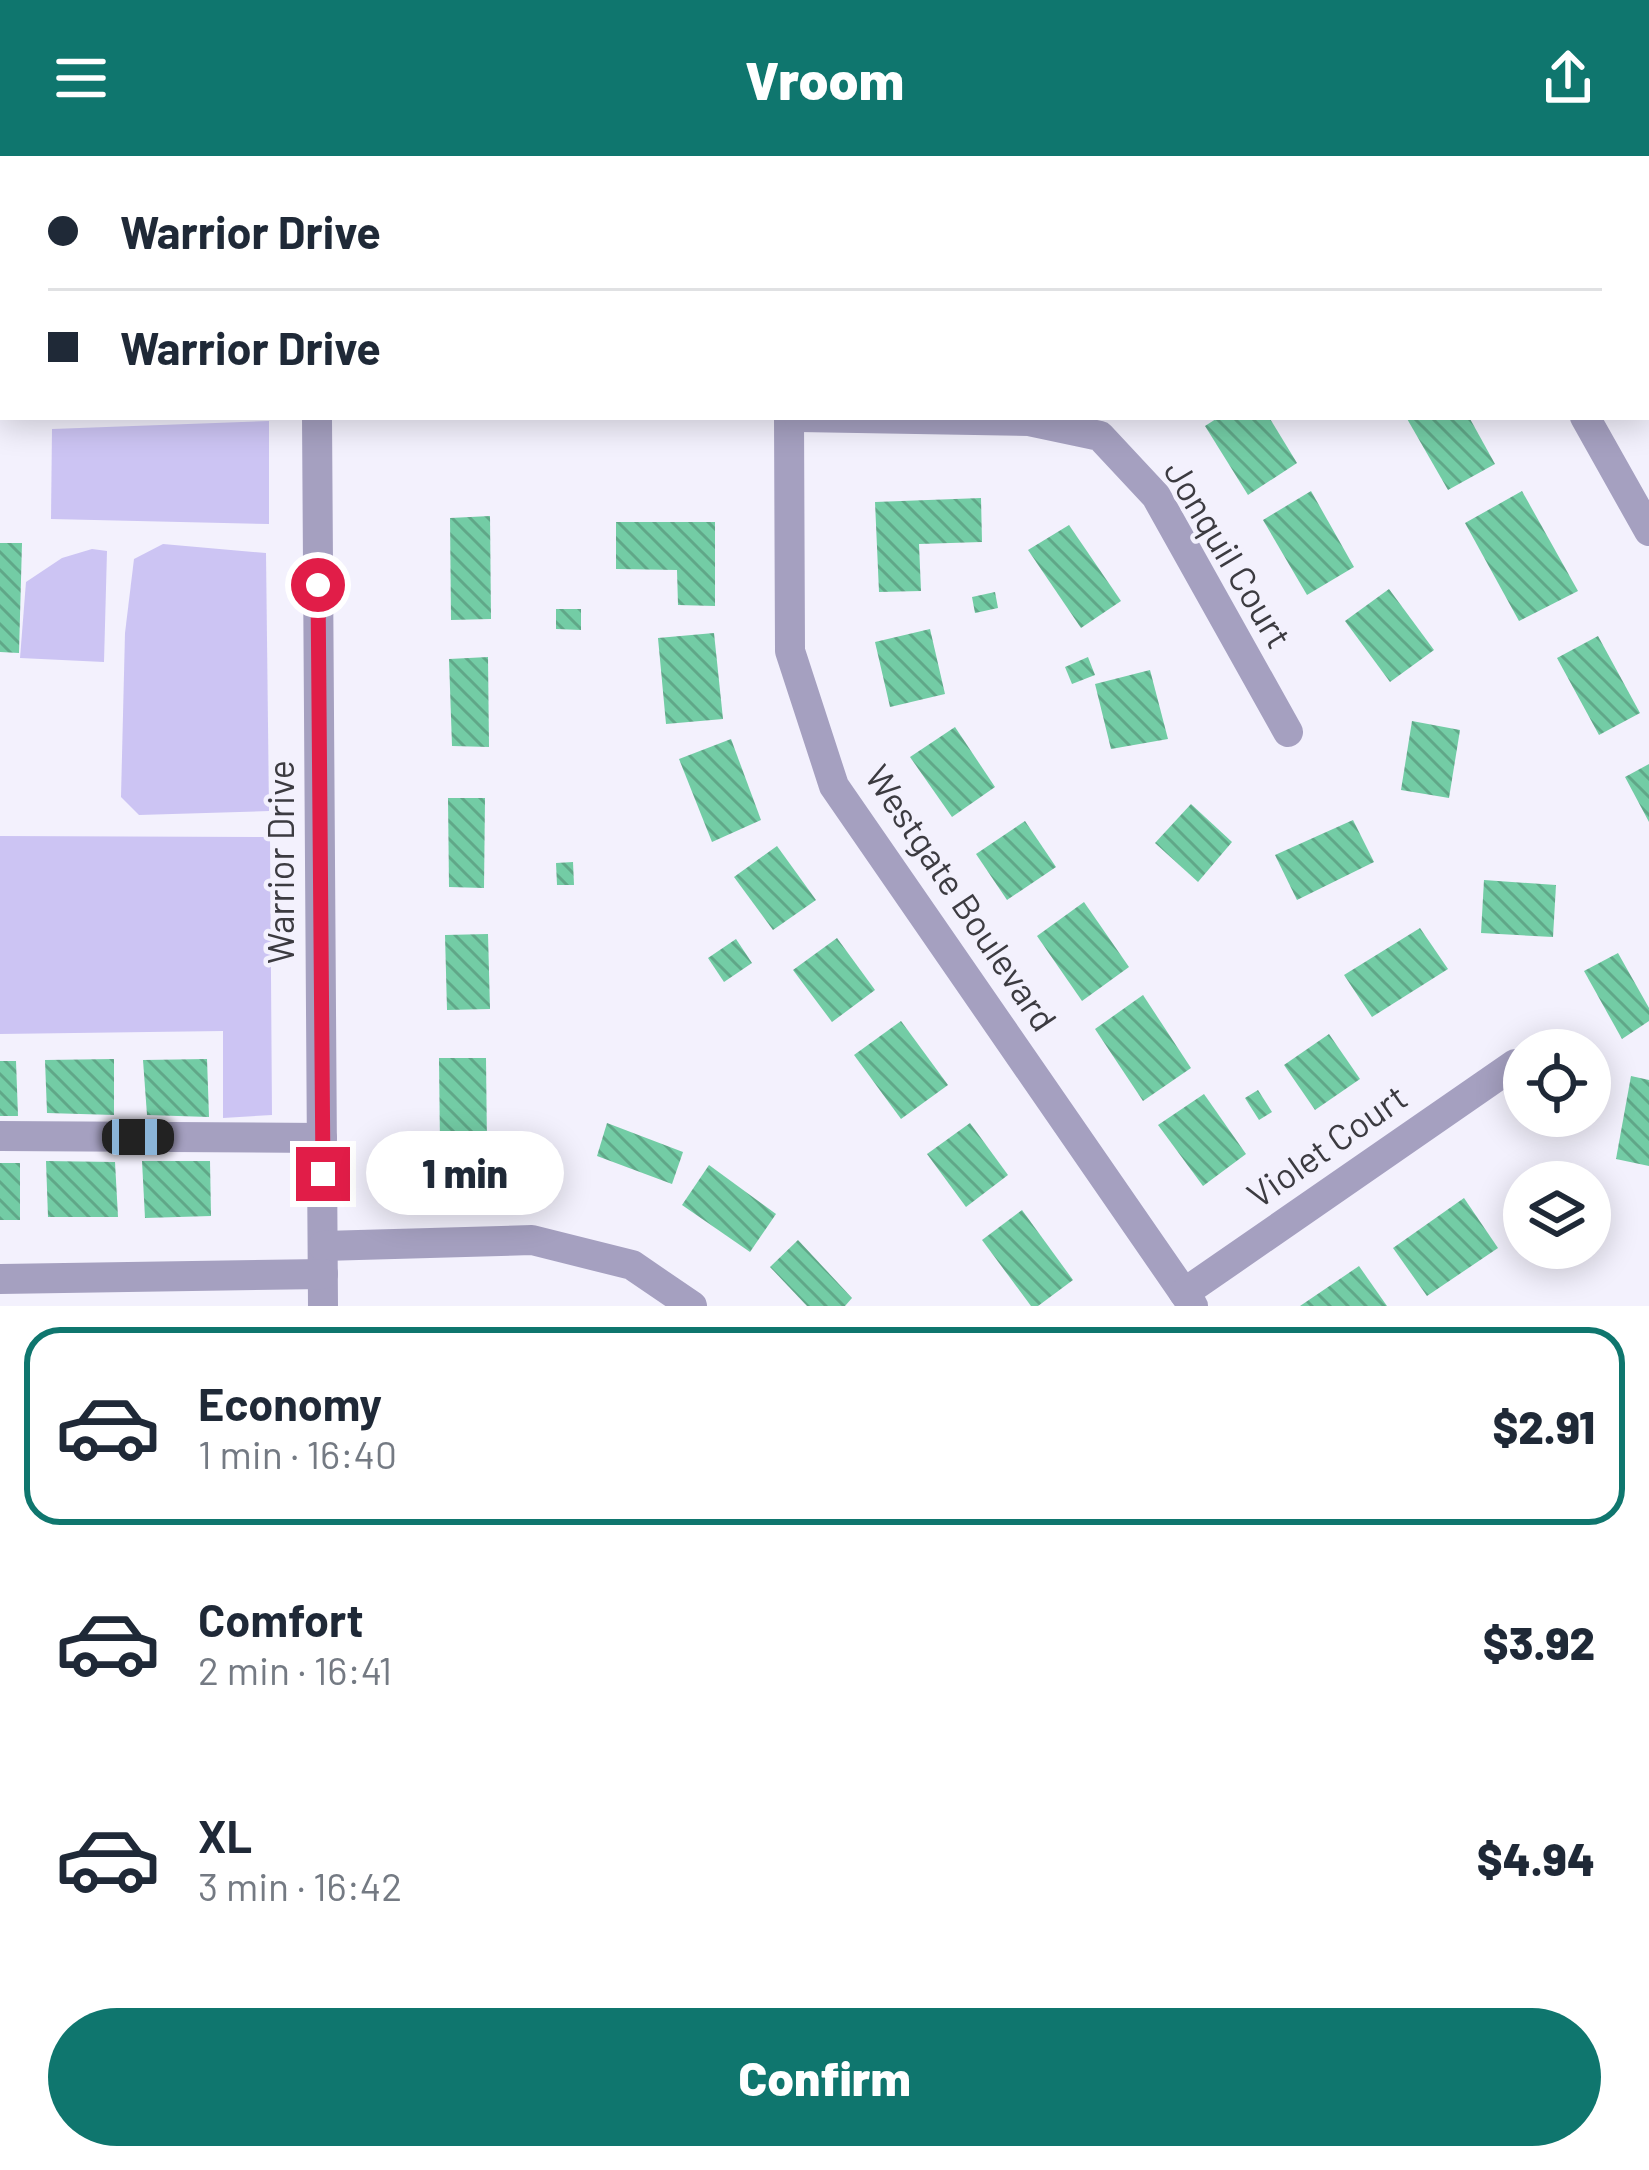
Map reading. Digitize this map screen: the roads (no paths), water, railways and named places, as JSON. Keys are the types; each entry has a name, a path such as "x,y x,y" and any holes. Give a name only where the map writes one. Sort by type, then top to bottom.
{"street":[{"name":"Warrior Drive","path":"317,420 322,1306"},
{"name":"Westgate Boulevard","path":"789,420 790,651 834,787 1188,1299"},
{"name":"Jonquil Court","path":"972,420 1029,421 1100,436 1156,496 1288,731"},
{"path":"1587,420 1649,532"},
{"name":"Violet Court","path":"1188,1299 1503,1073"},
{"path":"0,1136 322,1138"},
{"path":"0,1279 323,1260 532,1240 632,1265 692,1306"}]}
